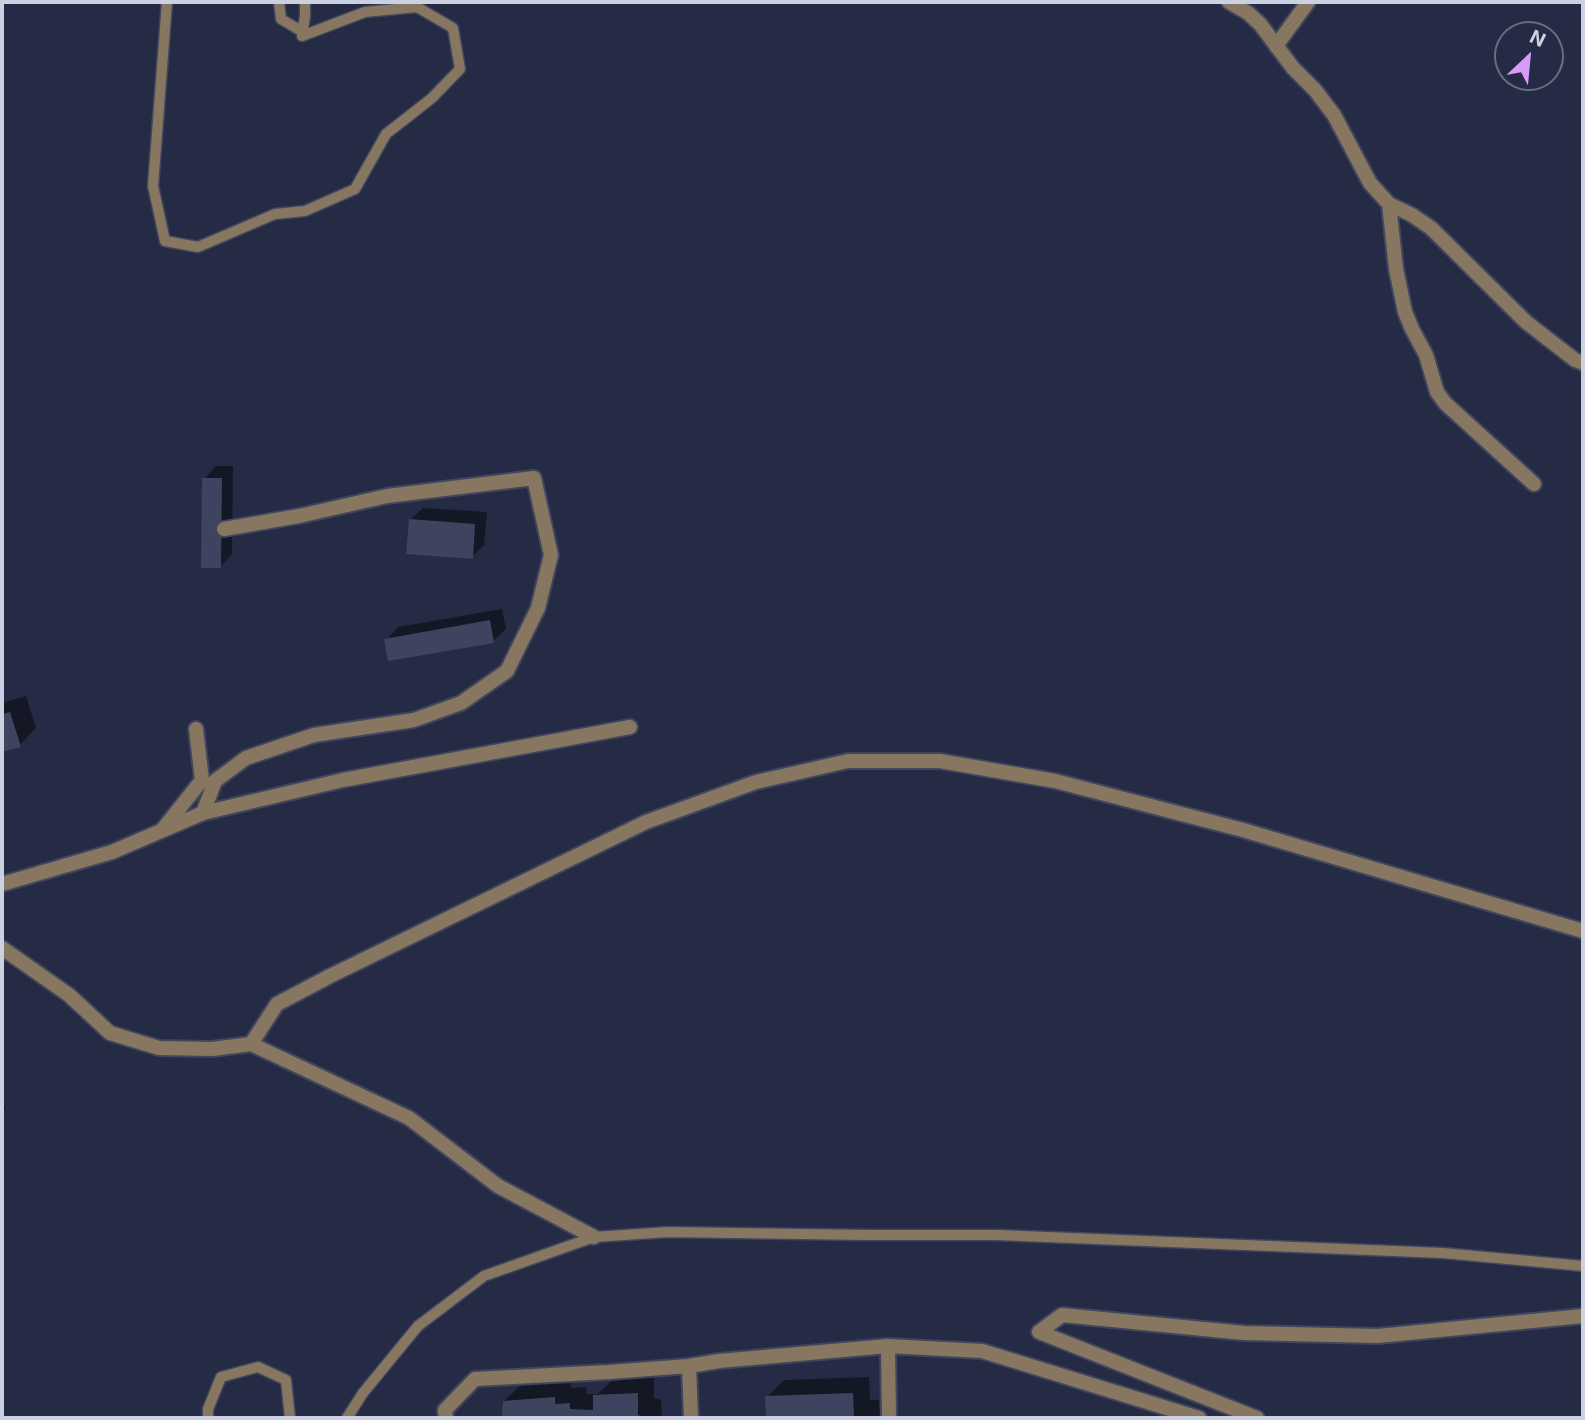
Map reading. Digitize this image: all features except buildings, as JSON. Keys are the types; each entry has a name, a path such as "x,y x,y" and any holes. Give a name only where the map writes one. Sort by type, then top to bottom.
{"street":[{"path":"1229,2 1260,24 1293,68 1315,90 1334,115 1370,183 1389,204 1431,228 1526,322 1575,360 1583,363"},
{"path":"1276,46 1308,2"},
{"path":"1389,204 1395,270 1405,312 1426,355 1437,392 1534,484"},
{"path":"203,813 215,781 246,758 314,734 414,720 461,703 507,671 538,608 551,555 534,478 387,496 299,516 224,529"},
{"path":"2,884 112,852 203,813 344,780 630,727"},
{"path":"162,831 202,780 196,729"},
{"path":"251,1044 277,1004 646,822 756,782 848,761 940,761 1055,781 1243,830 1583,931"},
{"path":"2,948 69,995 110,1033 159,1048 212,1049 251,1044 409,1118 498,1186 594,1237"},
{"path":"1257,1418 1039,1332 1062,1315 1244,1333 1378,1336 1583,1316"},
{"path":"888,1346 890,1418"},
{"path":"446,1418 445,1410 475,1379 689,1366 888,1346 982,1351 1199,1418"},
{"path":"689,1366 691,1418"}],"lane":[{"path":"167,2 153,186 165,241 198,247 275,214 305,211 355,189 386,134 432,98 460,69 453,29 417,7 365,12 302,36 304,2"},
{"path":"279,2 281,19 303,32"},
{"path":"348,1418 363,1393 418,1326 484,1276 594,1237 668,1232 997,1235 1443,1253 1583,1266"},
{"path":"208,1418 208,1409 221,1377 258,1367 286,1380 290,1418"}]}
